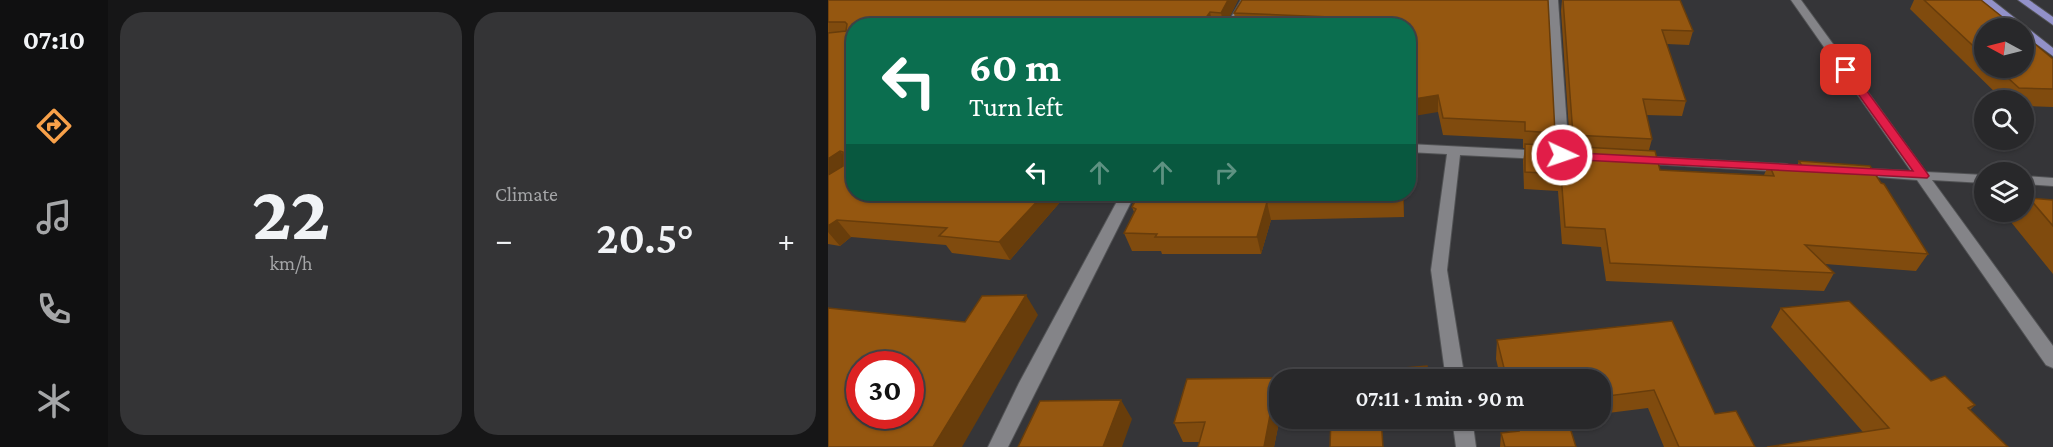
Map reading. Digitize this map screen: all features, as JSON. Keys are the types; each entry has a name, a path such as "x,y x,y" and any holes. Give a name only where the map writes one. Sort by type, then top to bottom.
{"main road":[{"path":"1986,0 2009,18"},
{"path":"2023,0 2053,22"},
{"path":"2034,38 2053,53"}],"street":[{"path":"1236,18 1246,0"},
{"path":"1416,149 1568,156 1553,0"},
{"path":"1796,0 2053,360"},
{"path":"1454,151 1439,270 1454,369"},
{"path":"1620,159 1806,169"},
{"path":"1841,171 1974,178"},
{"path":"2034,181 2053,182"},
{"path":"998,447 1124,201"},
{"path":"1464,429 1466,447"}],"building":[{"path":"828,0 1228,0 1221,13 1210,12 1206,18 846,18 846,23 828,22"},
{"path":"1242,0 1548,0 1555,133 1525,131 1525,122 1443,118 1438,95 1416,99 1416,18 1234,13"},
{"path":"1563,0 1680,0 1693,31 1662,30 1686,101 1643,99 1652,139 1573,135"},
{"path":"1924,0 1981,0 2004,18 1974,18 1974,47"},
{"path":"846,31 846,201 1037,201 999,242 939,236 947,228 837,220 828,226 828,175 843,166 843,152 840,151 828,159 828,33"},
{"path":"2034,43 2053,59 2053,89 2019,88 2008,78 2034,78"},
{"path":"1525,144 1655,151 1660,170 1774,176 1769,164 1802,166 1799,161 1870,166 1928,254 1805,245 1834,273 1610,263 1605,229 1565,227 1561,174 1525,172"},
{"path":"2034,198 2053,200 2053,226 2034,204"},
{"path":"1135,201 1335,201 1267,202 1257,237 1155,237 1157,234 1124,233 1136,209 1132,207"},
{"path":"1026,295 933,447 828,447 828,308 965,322 982,296"},
{"path":"1849,301 1931,381 1945,376 1975,405 1968,408 2008,447 1767,447 1889,428 1781,308"},
{"path":"1672,321 1715,414 1736,411 1755,447 1679,447 1654,390 1611,396 1611,369 1504,369 1497,340"},
{"path":"1427,366 1427,369 1392,369"},
{"path":"1269,378 1269,420 1264,447 1198,447 1205,422 1174,423 1187,379"},
{"path":"1121,400 1103,447 1018,447 1040,401"},
{"path":"1331,429 1382,429 1383,447 1330,447"},
{"path":"1519,429 1570,429 1576,447 1505,447 1501,433 1519,431"}],"route":[{"path":"1562,155 1923,176 1846,70"}]}
